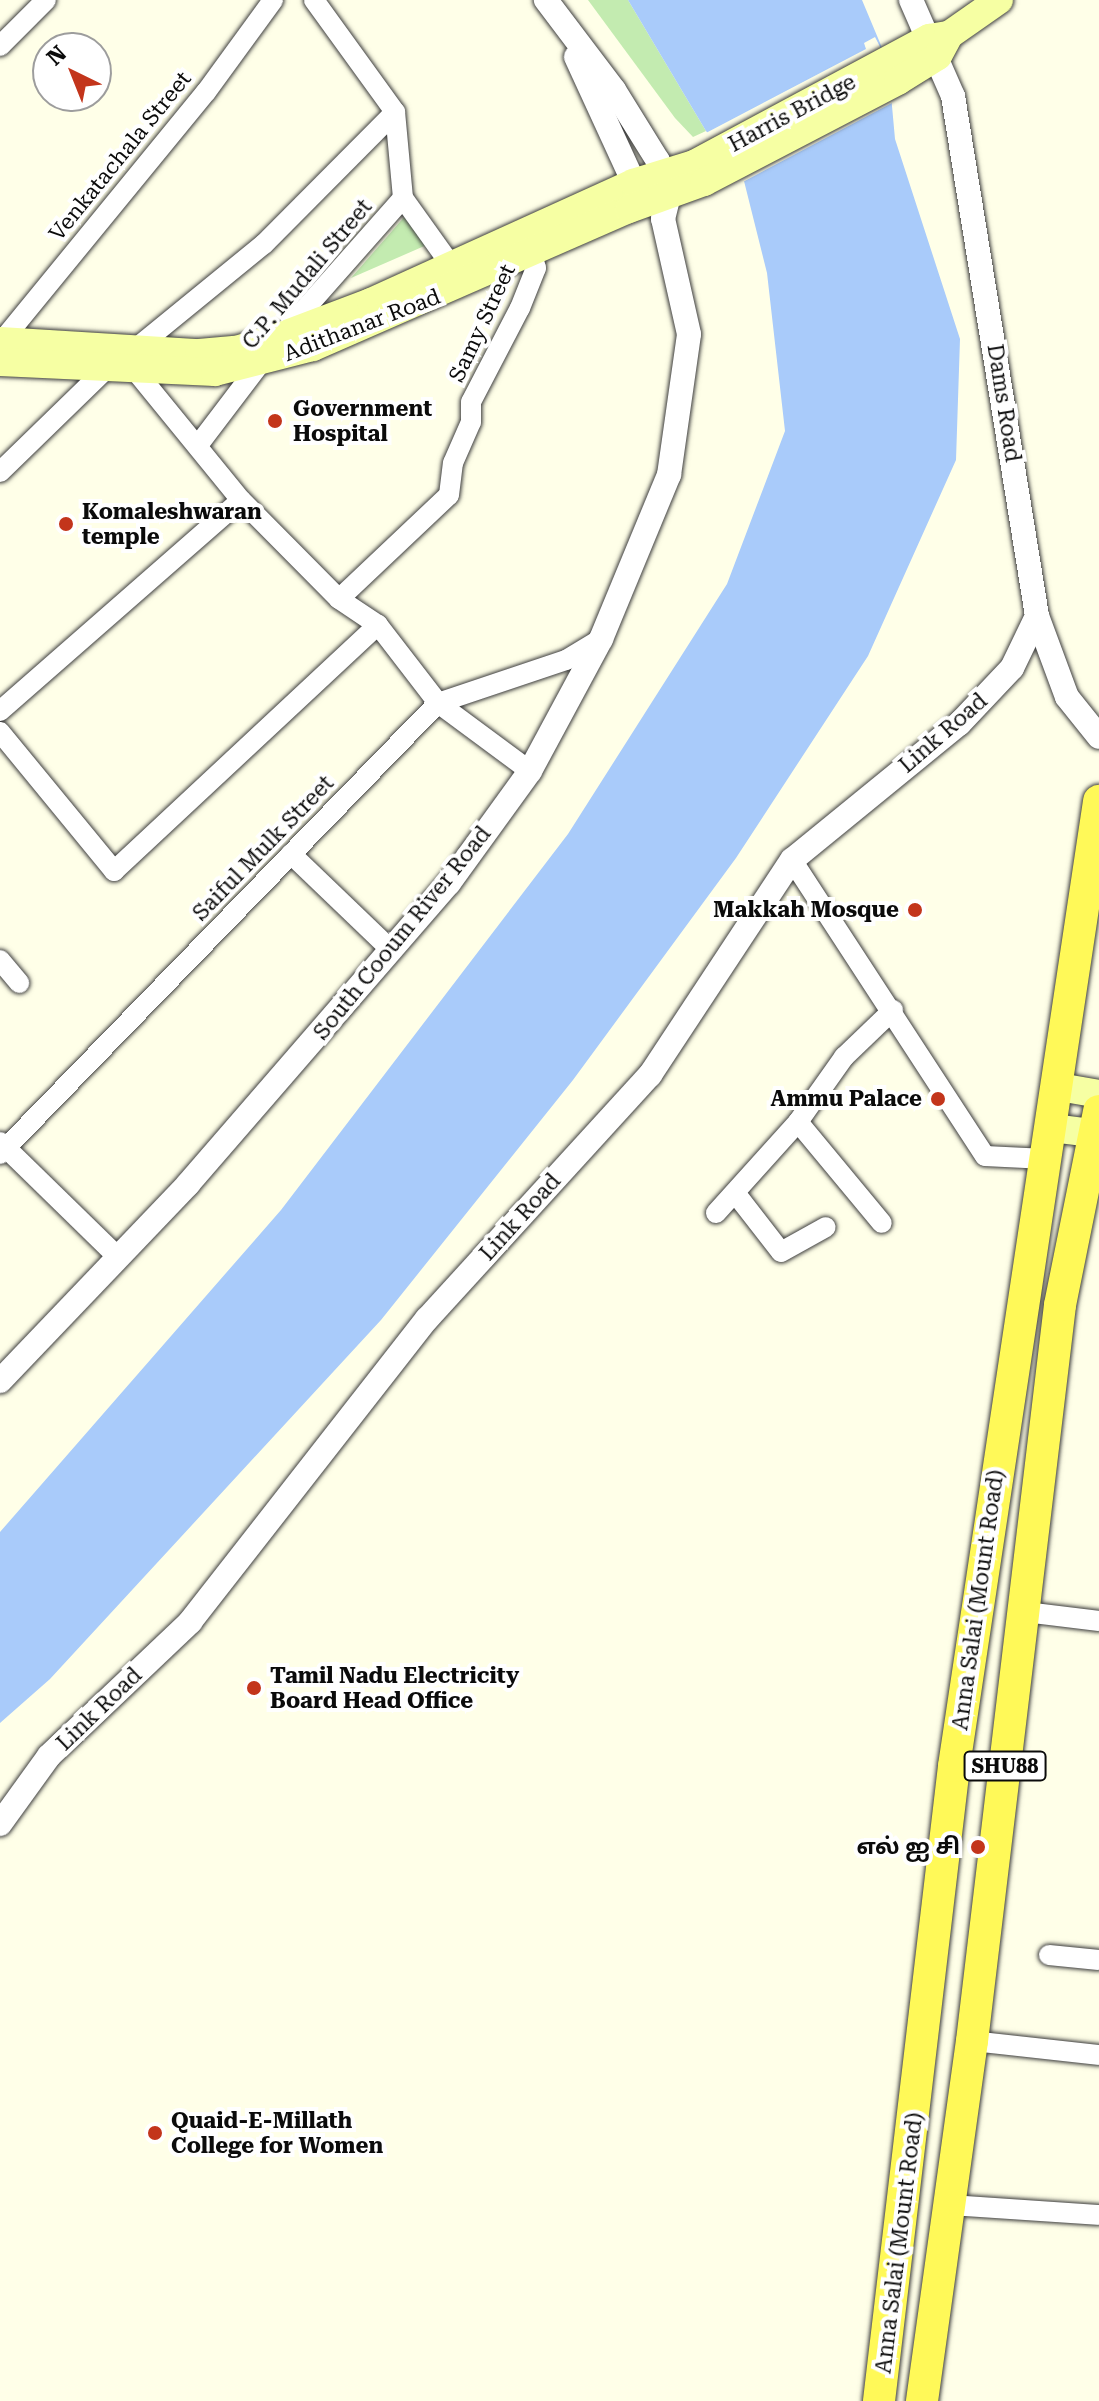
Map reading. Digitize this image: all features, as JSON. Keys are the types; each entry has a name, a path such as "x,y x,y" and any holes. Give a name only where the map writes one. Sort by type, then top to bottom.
{"main road":[{"name":"Harris Bridge","path":"699,173 893,72 999,0"},
{"name":"Adithanar Road","path":"1,348 215,372 264,362 313,347 532,255 699,173"},
{"name":"Adithanar Road","path":"125,362 221,353 281,336 451,265 654,195"},
{"name":"Anna Salai (Mount Road)","path":"879,2401 948,1851 963,1704 1059,1087 1099,801"},
{"path":"1059,1087 1099,1094"},
{"name":"Anna Salai (Mount Road)","path":"922,2401 972,2041 1060,1305 1097,1126"},
{"path":"1049,1144 1097,1126"},
{"path":"948,1851 994,1854"}],"street":[{"path":"0,46 46,0"},
{"name":"Venkatachala Street","path":"1,348 206,92 273,0"},
{"path":"0,472 264,244 395,112 314,0"},
{"name":"South Cooum River Road","path":"4,1368 188,1184 449,883 530,771 601,639 669,475 689,334 654,195 546,0"},
{"name":"Dams Road","path":"911,0 939,43 953,96 1037,616 1067,697 1099,737"},
{"name":"C.P. Mudali Street","path":"199,444 281,336 403,198 395,112"},
{"path":"403,198 451,265"},
{"name":"Samy Street","path":"339,599 449,495 453,463 471,422 471,402 520,308 536,268 532,255"},
{"path":"125,362 199,444 241,500 339,599 378,625 438,703 530,771"},
{"path":"0,711 241,500"},
{"name":"Link Road","path":"0,1824 49,1756 190,1622 427,1319 650,1075 792,860 959,724 1012,668 1037,616"},
{"path":"0,732 114,871 378,625"},
{"name":"Saiful Mulk Street","path":"2,1148 438,703 566,660 601,639"},
{"path":"291,854 390,949"},
{"path":"792,860 893,1010 985,1156 1049,1144"},
{"path":"0,960 19,983"},
{"path":"716,1213 798,1122 844,1057 893,1010"},
{"path":"798,1122 882,1223"},
{"path":"2,1148 118,1257"},
{"path":"736,1194 781,1252 826,1227"},
{"path":"1025,1612 1099,1621"},
{"path":"1049,1955 1099,1960"},
{"path":"972,2041 1099,2055"},
{"path":"949,2205 1099,2215"}],"green space":[{"path":"588,0 628,0 706,131 693,137 675,118"},
{"path":"406,215 429,244 351,278"}],"water":[{"path":"628,0 862,0 888,62 895,139 960,339 956,460 868,656 736,858 573,1080 381,1320 50,1679 0,1723 0,1532 281,1210 568,834 727,584 785,431 767,273 742,173 706,131"}],"pier":[{"path":"875,37 892,70 892,103 741,183 704,134 866,49 864,43"}],"place":[{"name":"Government Hospital","path":"275,421"},
{"name":"Komaleshwaran temple","path":"66,524"},
{"name":"Makkah Mosque","path":"915,910"},
{"name":"Ammu Palace","path":"938,1099"},
{"name":"Tamil Nadu Electricity Board Head Office","path":"254,1688"},
{"name":"எல் ஐ சி","path":"978,1847"},
{"name":"Quaid-E-Millath College for Women","path":"155,2133"}]}
